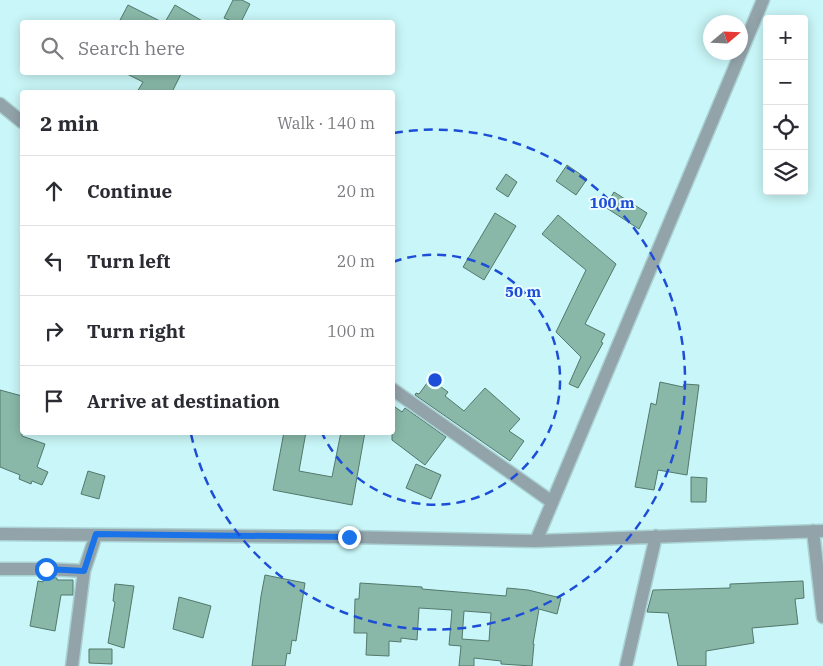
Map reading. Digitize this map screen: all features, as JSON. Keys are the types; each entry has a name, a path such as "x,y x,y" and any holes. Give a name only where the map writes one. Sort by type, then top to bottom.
{"street":[{"path":"536,541 762,0"},
{"path":"0,104 20,120"},
{"path":"395,391 552,502"},
{"path":"0,534 349,537 536,541 818,531 823,617"},
{"path":"72,666 84,571 96,534"},
{"path":"626,666 656,536"},
{"path":"0,569 84,571"}],"building":[{"path":"233,0 242,0 250,4 242,20 224,18"},
{"path":"128,5 158,20 120,20"},
{"path":"175,5 201,20 166,20"},
{"path":"129,75 180,75 173,90 138,90 143,82"},
{"path":"567,165 587,179 576,195 556,181"},
{"path":"506,174 517,182 508,197 496,189"},
{"path":"614,192 647,213 639,229 605,207"},
{"path":"495,213 516,226 484,280 463,267"},
{"path":"558,215 616,264 585,324 605,334 601,342 603,343 578,388 569,384 581,357 556,332 586,270 542,234"},
{"path":"430,379 448,392 445,396 464,411 485,388 520,419 509,431 524,441 510,461 415,395 416,393 419,394"},
{"path":"660,382 683,387 684,384 699,385 687,475 658,470 654,490 635,487 651,403 656,405"},
{"path":"0,390 20,395 20,435 45,444 37,467 48,472 42,485 32,481 31,484 19,479 20,475 0,467"},
{"path":"395,407 402,412 405,408 446,437 425,465 392,440 392,435 395,435"},
{"path":"283,435 305,435 299,471 332,477 340,435 364,435 352,505 273,490"},
{"path":"416,464 441,475 431,499 406,488"},
{"path":"88,471 105,476 99,499 81,494"},
{"path":"691,477 707,478 706,502 691,502"},
{"path":"265,575 305,583 296,641 292,640 290,654 287,653 285,666 252,666"},
{"path":"44,577 57,578 57,580 73,580 73,595 61,595 55,631 30,626 38,581 43,582"},
{"path":"803,581 804,598 795,599 798,624 752,628 754,643 706,651 706,666 678,666 668,613 647,612 653,590 730,588 730,584"},
{"path":"360,583 422,587 422,589 506,596 507,588 528,590 561,598 557,614 539,609 533,644 532,666 501,664 501,661 474,658 474,666 459,666 461,646 449,645 452,610 419,608 417,640 401,638 401,642 389,641 389,656 366,655 367,633 354,633 355,599 359,599","holes":["464,611 491,613 489,641 462,639"]},
{"path":"115,584 134,586 124,648 108,643 115,602 113,601"},
{"path":"179,597 211,606 203,638 173,629"},
{"path":"89,649 112,649 112,664 89,663"}],"route":[{"path":"46,569 84,571 96,534 349,537"}]}
